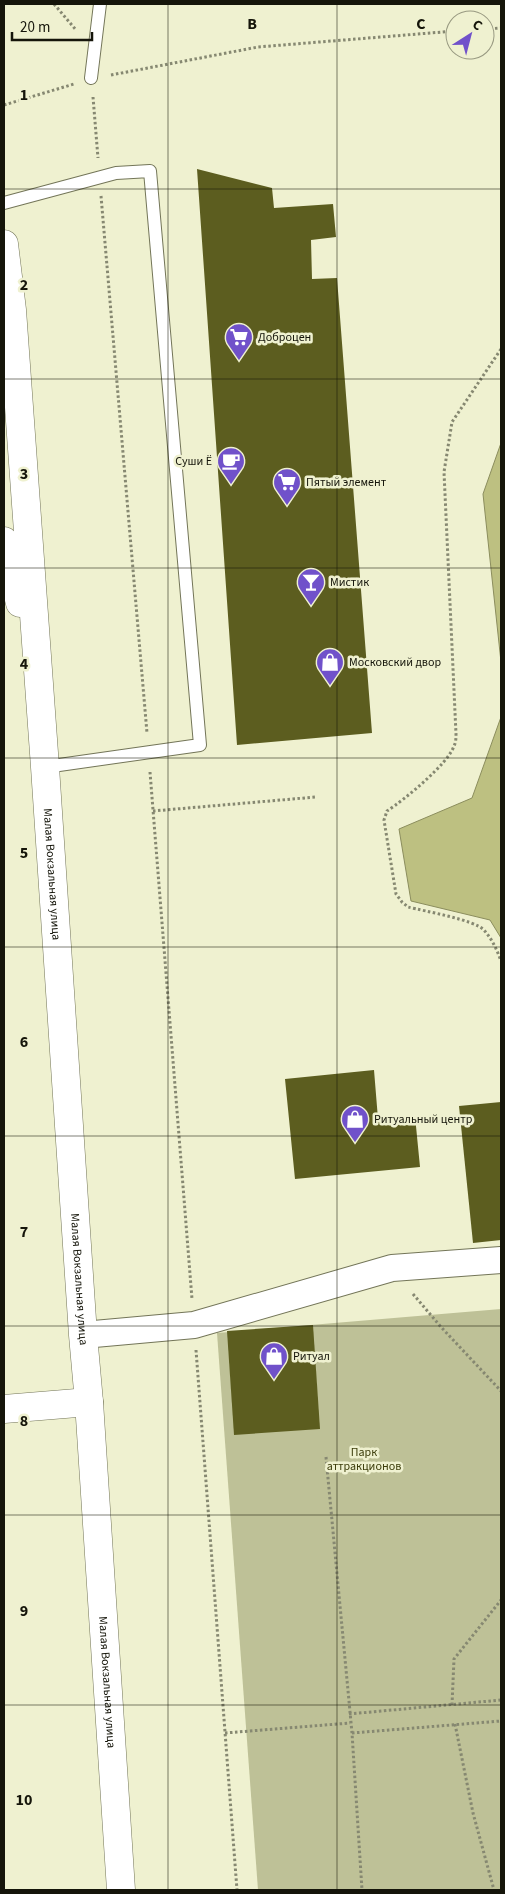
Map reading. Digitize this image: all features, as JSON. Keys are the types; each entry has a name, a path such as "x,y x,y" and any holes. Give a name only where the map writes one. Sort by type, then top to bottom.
{"main road":[{"path":"4,244 37,668"},
{"path":"4,541 37,668"},
{"name":"Малая Вокзальная улица","path":"37,668 89,1402 121,1890"},
{"path":"4,1409 89,1402"}],"street":[{"path":"83,1335 194,1325 392,1268 501,1260"}],"lane":[{"path":"91,78 100,4"},
{"path":"4,203 116,173 150,171 200,745 45,767"}],"path":[{"path":"54,4 94,51"},
{"path":"4,105 91,78 258,47 445,33"},
{"path":"91,78 153,811 237,1890"},
{"path":"501,349 452,422 444,472 456,734 454,746 446,759 429,776 387,811 384,820 396,894 402,902 408,907 473,923 483,928 494,943 501,961"},
{"path":"153,811 316,797"},
{"path":"392,1268 441,1327 501,1391"},
{"path":"326,1457 352,1733 362,1890"},
{"path":"452,1705 454,1659 501,1600"},
{"path":"349,1714 501,1700"},
{"path":"352,1733 501,1720"},
{"path":"225,1733 350,1723"},
{"path":"455,1724 473,1813 494,1890"}],"green space":[{"name":"Парк аттракционов","path":"501,1309 501,1890 258,1890 217,1333"}],"shaded area":[{"path":"501,443 501,662 483,494"},
{"path":"501,717 501,938 490,920 411,901 399,829 472,798"}],"building":[{"name":"Пятый элемент","path":"197,169 272,188 274,208 333,204 336,237 311,240 312,279 337,278 372,733 237,745"},
{"name":"Ритуальный центр","path":"374,1070 378,1119 415,1116 420,1167 295,1179 285,1079"},
{"path":"501,1102 501,1240 473,1243 459,1106"},
{"name":"Ритуал","path":"313,1325 320,1429 234,1435 227,1331"}],"place":[{"name":"Доброцен","path":"239,361"},
{"name":"Суши Ё","path":"231,485"},
{"name":"Пятый элемент","path":"287,506"},
{"name":"Мистик","path":"311,606"},
{"name":"Московский двор","path":"330,686"},
{"name":"Ритуальный центр","path":"355,1143"},
{"name":"Ритуал","path":"274,1380"}]}
